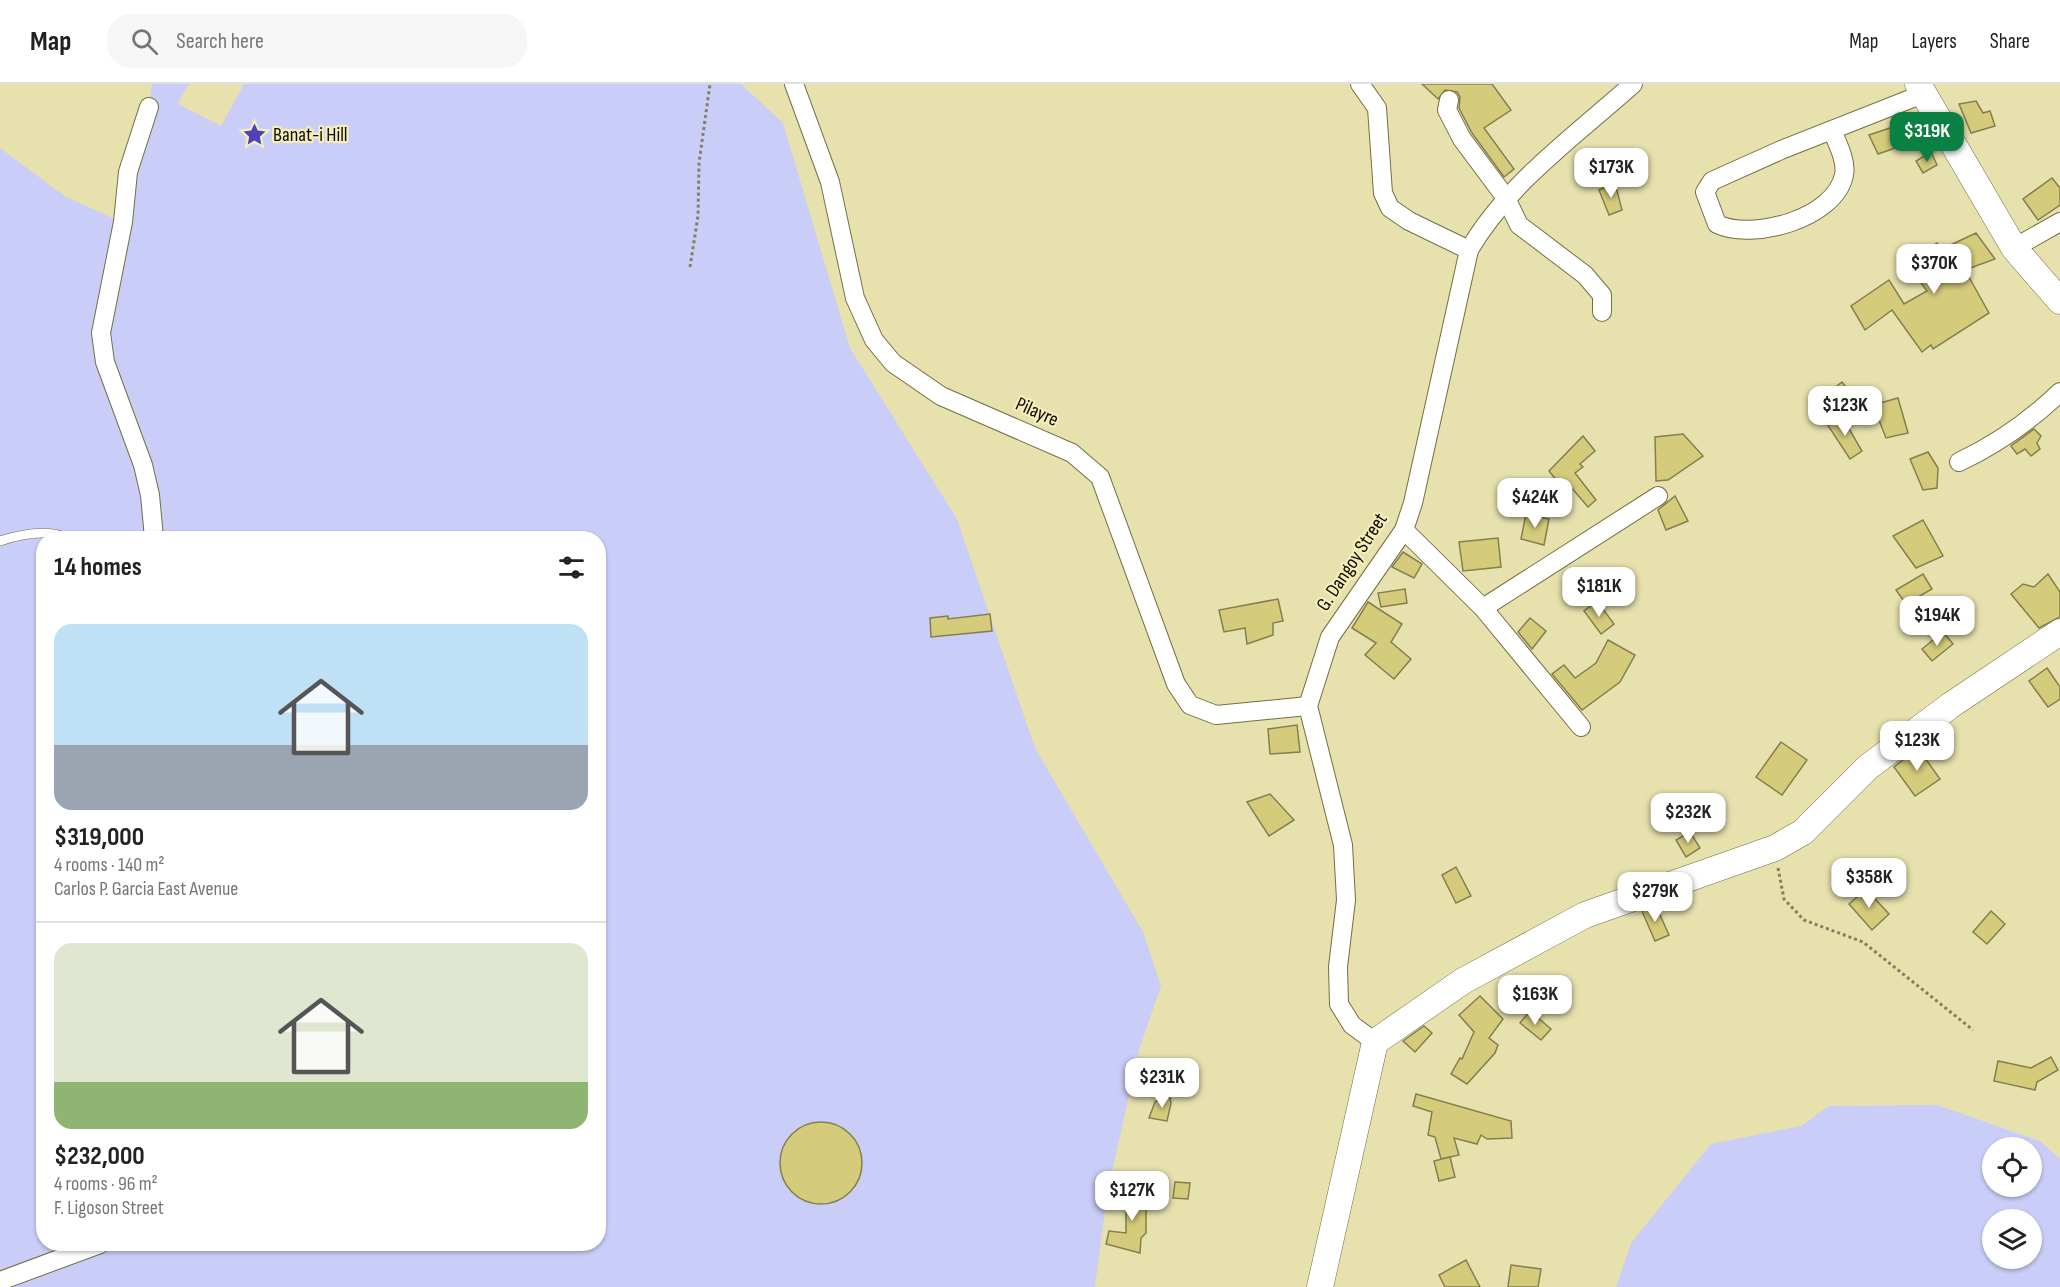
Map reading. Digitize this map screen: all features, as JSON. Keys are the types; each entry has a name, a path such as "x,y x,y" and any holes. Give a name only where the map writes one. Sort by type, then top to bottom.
{"street":[{"name":"Pilayre","path":"794,84 830,182 855,298 868,330 893,363 941,396 1072,453 1100,477 1176,684 1190,705 1216,714 1308,706"},
{"path":"1360,84 1377,108 1383,193 1390,208 1409,221 1469,250"},
{"name":"G. Dangoy Street","path":"1308,706 1330,637 1404,530 1413,503 1469,250 1486,220 1506,198 1633,84"},
{"path":"1832,130 1844,174 1838,192 1816,213 1779,225 1743,230 1728,230 1717,224 1705,192 1712,181 1832,130 1920,89 2014,248 2060,301"},
{"path":"1449,100 1447,110 1462,139 1506,198 1519,225 1585,275 1602,295 1602,312"},
{"path":"149,107 128,172 123,222 101,333 105,362 144,465 153,531"},
{"path":"2014,248 2060,222"},
{"path":"1959,462 1983,451 2032,419 2060,392"},
{"path":"1483,608 1658,496"},
{"path":"1404,530 1483,608 1581,727"},
{"path":"1320,1287 1376,1042 1463,981 1585,915 1775,848 1803,832 1868,767 1951,705 2060,633"},
{"path":"1308,706 1343,845 1346,900 1338,967 1339,1004 1352,1025 1376,1042"},
{"path":"0,1281 81,1251"}],"lane":[{"path":"0,541 36,535"}],"path":[{"path":"690,267 698,216 699,163 710,84"},
{"path":"1775,848 1784,899 1804,920 1863,942 1973,1030"}],"shaded area":[{"path":"152,84 192,84 187,86 178,104 221,126 244,84 741,84 783,123 850,348 957,519 1035,748 1143,932 1161,986 1139,1050 1107,1195 1095,1287 0,1287 0,148 66,197 122,222 149,107"},
{"path":"1937,1105 2029,1137 1982,1137 1982,1197 2042,1197 2042,1143 2060,1159 2060,1287 1616,1287 1631,1243 1711,1144 1801,1126 1829,1106"}],"building":[{"path":"1422,84 1492,84 1511,110 1484,128 1514,169 1504,177 1472,133 1459,108 1460,97 1457,92 1445,90 1438,99"},
{"path":"1976,101 1983,113 1990,111 1995,126 1971,133 1959,104"},
{"path":"1908,122 1915,141 1878,154 1869,135"},
{"path":"1931,152 1937,165 1923,173 1916,161"},
{"path":"2052,178 2060,188 2060,205 2038,220 2023,199"},
{"path":"1615,183 1622,210 1609,215 1599,190"},
{"path":"1976,233 1995,259 1965,270 1989,313 1933,349 1931,345 1922,352 1892,310 1865,330 1851,306 1889,280 1904,304 1927,291 1906,262 1937,243 1942,249"},
{"path":"1842,382 1852,395 1834,410 1821,398"},
{"path":"1898,398 1908,433 1886,438 1873,405"},
{"path":"1841,415 1862,451 1850,459 1827,424"},
{"path":"2034,429 2041,436 2037,443 2040,449 2031,456 2025,449 2017,454 2011,446"},
{"path":"1683,434 1703,456 1668,480 1656,481 1655,437"},
{"path":"1583,436 1595,451 1580,464 1583,467 1575,473 1596,500 1588,507 1564,479 1558,482 1549,471"},
{"path":"1928,452 1938,468 1937,488 1923,490 1910,459"},
{"path":"1675,496 1688,521 1666,530 1658,510"},
{"path":"1526,514 1549,519 1544,545 1521,539"},
{"path":"1923,520 1943,556 1916,568 1893,536"},
{"path":"1498,538 1501,567 1463,571 1459,542"},
{"path":"1403,552 1422,564 1414,578 1392,567"},
{"path":"1923,574 1932,589 1906,604 1896,590"},
{"path":"2048,574 2060,592 2060,617 2039,628 2011,594 2023,584 2034,587"},
{"path":"1405,589 1407,603 1381,607 1378,593"},
{"path":"1278,599 1283,621 1273,623 1273,635 1247,644 1245,628 1224,632 1219,610"},
{"path":"1597,601 1614,624 1601,634 1584,611"},
{"path":"1368,602 1402,624 1391,642 1411,659 1394,679 1365,655 1376,643 1352,628"},
{"path":"990,614 992,631 931,637 930,618 948,616 948,619"},
{"path":"1530,618 1546,631 1532,649 1518,632"},
{"path":"1943,632 1953,644 1932,661 1922,649"},
{"path":"1608,640 1635,655 1620,682 1582,710 1552,674 1564,665 1575,678 1596,663"},
{"path":"2047,668 2060,687 2060,699 2048,707 2029,681"},
{"path":"1297,725 1300,752 1270,754 1268,729"},
{"path":"1781,742 1807,760 1782,795 1756,777"},
{"path":"1918,748 1940,779 1915,796 1894,767"},
{"path":"1270,794 1294,820 1269,836 1247,802"},
{"path":"1690,832 1700,848 1686,857 1676,840"},
{"path":"1456,867 1471,896 1456,903 1442,875"},
{"path":"1866,889 1889,914 1872,930 1849,904"},
{"path":"1656,906 1669,935 1655,941 1642,911"},
{"path":"1991,911 2005,924 1987,944 1973,932"},
{"path":"1480,996 1503,1019 1489,1038 1498,1045 1495,1053 1467,1084 1451,1074 1460,1058 1462,1059 1474,1032 1459,1015"},
{"path":"1530,1011 1551,1029 1541,1040 1520,1023"},
{"path":"1424,1026 1432,1033 1415,1052 1403,1041"},
{"path":"2051,1057 2058,1070 2037,1082 2035,1090 1994,1081 1998,1061 2031,1068"},
{"path":"1169,1093 1171,1103 1167,1121 1149,1118 1155,1102"},
{"path":"1416,1094 1511,1121 1512,1138 1487,1139 1481,1135 1477,1144 1454,1138 1459,1155 1441,1159 1435,1137 1428,1135 1432,1112 1413,1106"},
{"path":"821,1122 837,1125 850,1134 859,1147 862,1163 859,1179 850,1192 837,1201 821,1204 805,1201 792,1192 783,1179 780,1163 783,1147 792,1134 805,1125"},
{"path":"1450,1157 1455,1177 1439,1181 1434,1161"},
{"path":"1175,1182 1190,1183 1188,1199 1173,1198"},
{"path":"1126,1188 1146,1188 1146,1233 1141,1238 1140,1253 1106,1244 1109,1231 1126,1233"},
{"path":"1466,1260 1480,1287 1445,1287 1439,1275"},
{"path":"1511,1265 1541,1269 1538,1287 1508,1287"}],"place":[{"name":"Banat-i Hill","path":"255,135"}]}
